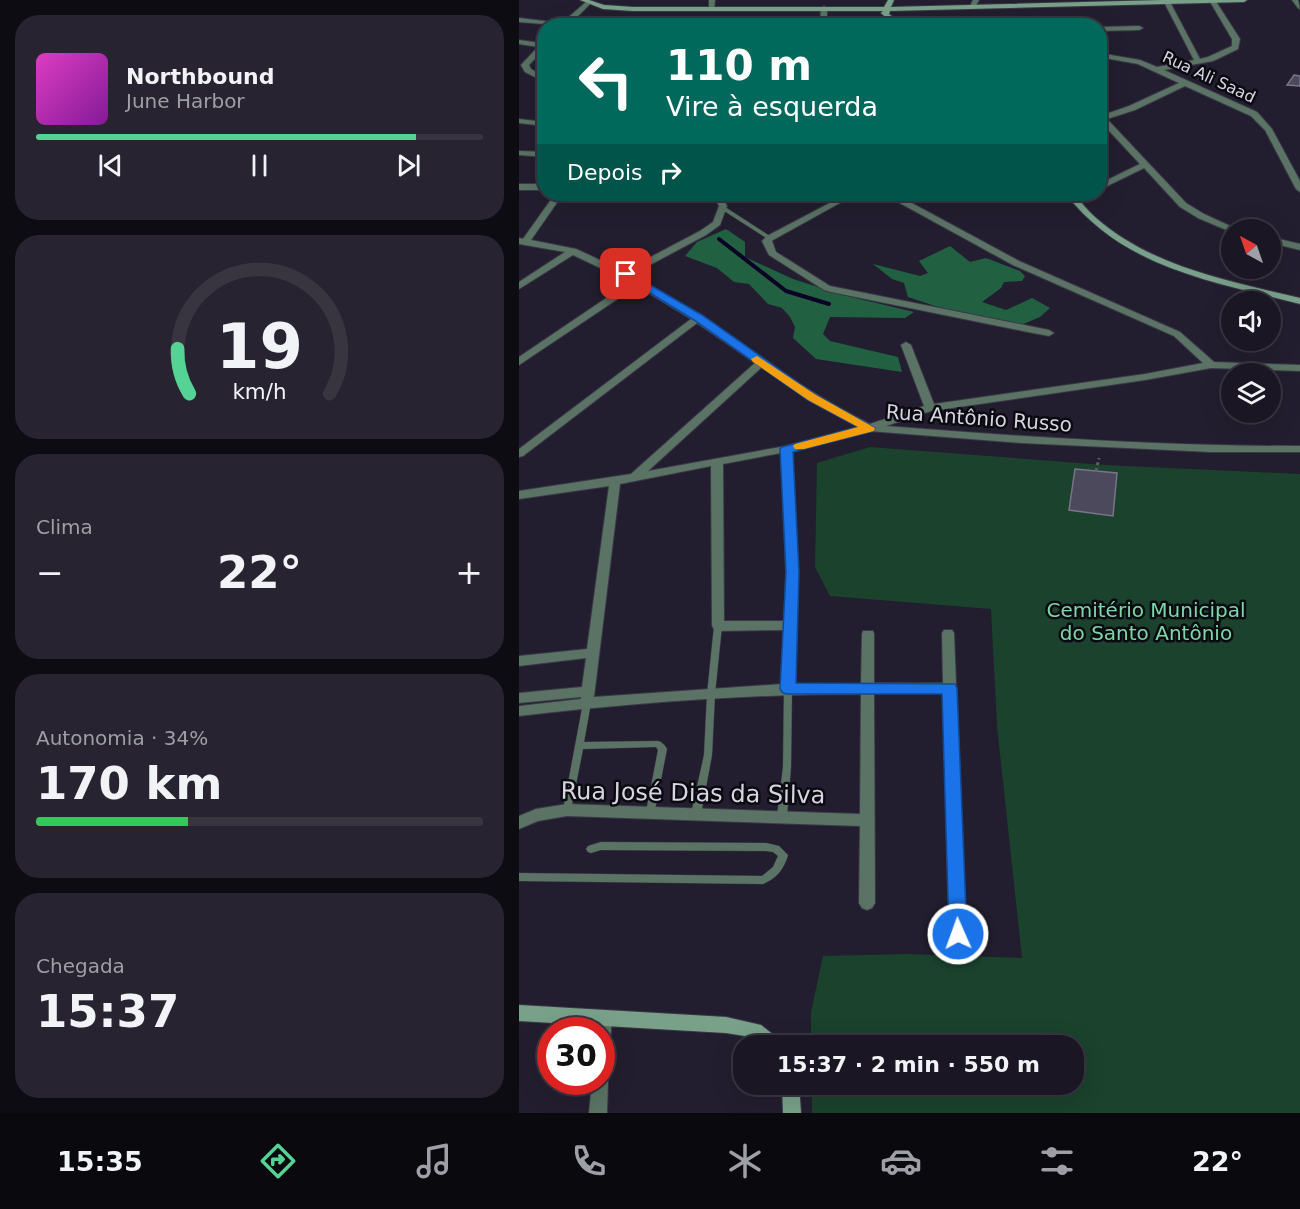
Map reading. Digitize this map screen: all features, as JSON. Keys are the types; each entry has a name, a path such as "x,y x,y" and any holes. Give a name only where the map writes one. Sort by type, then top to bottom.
{"street":[{"path":"712,0 712,9"},
{"path":"891,0 886,9 887,12 884,13 891,18"},
{"path":"570,18 586,1 613,9 886,9 974,3 1244,0"},
{"path":"1295,0 1300,7"},
{"path":"1157,69 1198,62 1224,54 1236,47 1237,43 1212,1"},
{"path":"1167,2 1198,62"},
{"path":"823,18 824,8"},
{"path":"519,20 537,22"},
{"path":"1107,29 1139,28"},
{"path":"519,42 537,43"},
{"path":"537,51 522,66 537,76"},
{"name":"Rua Ali Saad","path":"1107,56 1130,59 1157,69 1249,111 1261,120 1300,189"},
{"path":"1107,115 1133,108 1187,82"},
{"path":"519,121 537,123"},
{"path":"1107,124 1183,205 1221,224"},
{"path":"519,153 537,154"},
{"path":"1107,184 1144,165"},
{"path":"519,187 537,187"},
{"path":"553,201 522,241 573,251 626,274 698,318 812,397 869,428 905,414 930,408 1145,378 1211,365 1300,368"},
{"path":"626,274 703,233 717,223 723,208 721,201"},
{"path":"839,201 770,238 767,242 772,253 827,288 837,291 883,298 987,323 1049,333"},
{"path":"908,201 1016,263 1177,334 1211,365"},
{"path":"1076,201 1105,232 1130,247 1202,275 1300,301"},
{"path":"1281,242 1300,247"},
{"path":"519,286 573,251"},
{"path":"519,362 637,281"},
{"path":"519,454 698,318"},
{"path":"906,345 930,408"},
{"path":"634,478 762,362"},
{"name":"Rua Antônio Russo","path":"519,495 615,482 717,463 786,449 869,428 1022,440 1300,450"},
{"path":"786,449 792,572 788,689"},
{"path":"717,463 718,626 791,625"},
{"path":"588,697 615,482"},
{"path":"948,633 958,934"},
{"path":"867,903 868,634"},
{"path":"519,661 593,653"},
{"path":"519,698 711,694 788,689 949,688"},
{"path":"519,711 588,697"},
{"name":"Rua José Dias da Silva","path":"519,824 536,816 567,810 868,820"},
{"path":"519,1013 576,1017"},
{"path":"615,1020 726,1025 755,1030 761,1035"},
{"path":"598,1113 599,1095"},
{"path":"791,1095 792,1113"}],"lane":[{"path":"723,208 770,238"},
{"path":"696,814 708,755 718,626"},
{"path":"782,816 787,767 788,689"},
{"path":"567,810 588,697"},
{"path":"579,746 658,744 663,749 651,812"},
{"path":"519,877 763,880 772,876 780,866 783,855 776,849 766,847 601,846 591,849"}],"path":[{"path":"1096,471 1099,458"}],"green space":[{"path":"726,229 745,242 745,257 793,279 843,295 914,312 905,318 830,317 823,334 830,341 898,357 902,372 816,359 793,338 795,327 782,308 768,304 749,284 734,282 717,268 685,256 697,242"},
{"path":"950,246 970,262 986,258 1020,271 1025,276 1022,281 1004,282 1001,288 982,302 1006,310 1032,298 1050,308 1040,317 1021,325 953,312 908,297 904,283 892,279 873,264 920,276 928,273 919,261"},
{"name":"Cemitério Municipal do Santo Antônio","path":"870,447 1105,465 1300,474 1300,1113 812,1113 812,1095 1084,1095 1084,1035 811,1035 811,1012 823,956 907,954 1022,958 997,726 991,609 830,596 815,567 817,463"}],"building":[{"path":"1294,75 1300,76 1300,86 1287,85"},
{"path":"1075,469 1117,473 1113,516 1069,510"}],"waterway":[{"path":"719,239 786,291 829,304"}],"slow traffic":[{"path":"757,359 812,397 869,428 799,446"}],"route":[{"path":"626,274 698,318 812,397 869,428 786,449 792,572 788,689 949,688 958,934"}]}
